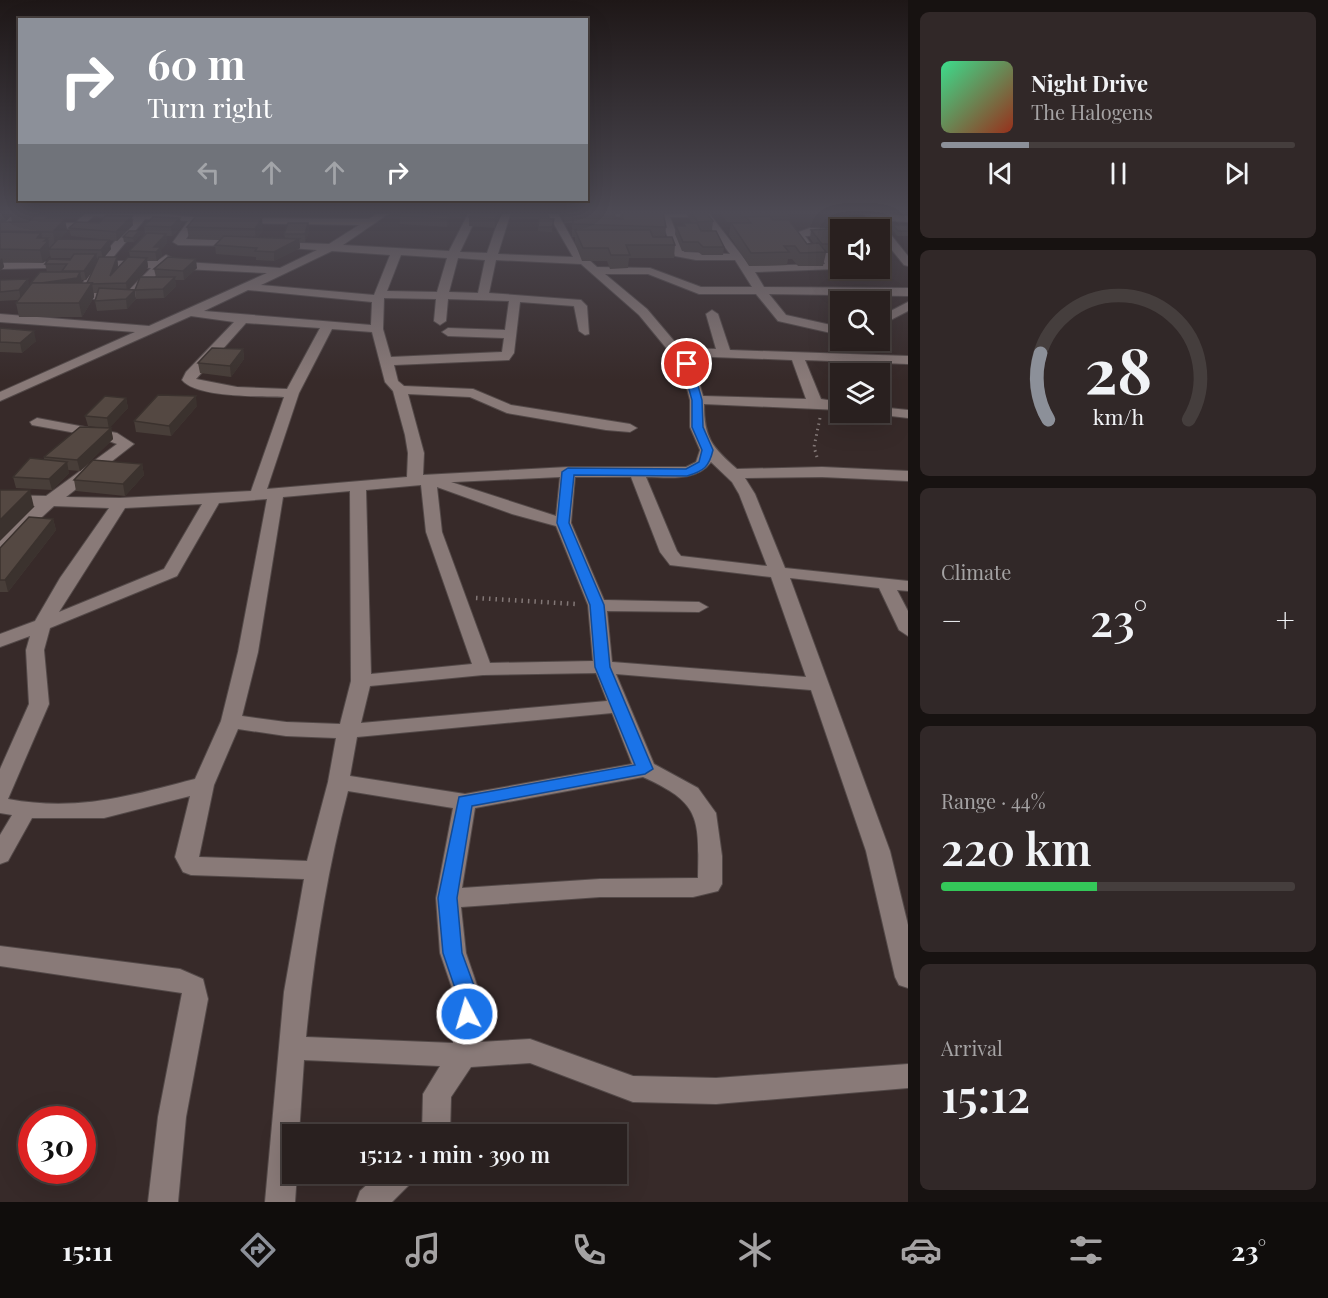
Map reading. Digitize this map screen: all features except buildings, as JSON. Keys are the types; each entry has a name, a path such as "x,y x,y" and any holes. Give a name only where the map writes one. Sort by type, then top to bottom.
{"street":[{"path":"100,268 83,292 86,295 130,296 157,268"},
{"path":"238,268 282,271"},
{"path":"0,398 288,268"},
{"path":"391,268 379,297 377,328 392,382 400,390 434,532 483,669"},
{"path":"448,268 441,296 444,327 510,334"},
{"path":"483,296 489,268"},
{"path":"590,268 643,312 687,364 697,400 697,427 708,450 733,474 747,494 779,573 878,851 908,977"},
{"path":"609,268 660,273 699,290 908,292"},
{"path":"660,273 671,268"},
{"path":"786,268 747,269 760,291 782,318 830,329"},
{"path":"248,287 297,308 328,325 377,328"},
{"path":"192,313 243,319 297,308 379,297 483,296 577,303 581,306 585,331"},
{"path":"385,361 504,357 508,353 515,298"},
{"path":"890,316 908,306"},
{"path":"712,314 724,353"},
{"path":"0,318 150,330"},
{"path":"243,319 189,380 193,384 237,391 292,393"},
{"path":"316,870 191,866 187,857 202,785 231,722 248,652 267,493 292,393 328,325"},
{"path":"818,358 830,351"},
{"path":"678,352 908,360"},
{"path":"797,356 814,403"},
{"path":"400,390 473,393 507,409 630,428"},
{"path":"697,400 830,405"},
{"path":"890,412 908,414"},
{"path":"0,546 50,501 127,444 115,438 37,422"},
{"path":"0,500 120,503 213,499 422,479 568,472 687,472 698,469 704,463 708,450"},
{"path":"636,471 669,552 676,561 908,586"},
{"path":"568,472 563,523 597,605 603,667 645,769"},
{"path":"733,474 822,472 908,476"},
{"path":"422,479 518,511 563,523"},
{"path":"280,1202 297,992 315,894 316,870 339,782 343,749 361,681 358,485"},
{"path":"0,641 159,579 171,572 213,499"},
{"path":"0,794 39,704 35,650 42,626 69,578 120,503"},
{"path":"885,584 908,630"},
{"path":"597,605 699,607"},
{"path":"361,681 483,669 603,667 819,684"},
{"path":"231,722 286,729 349,731 620,706"},
{"path":"339,782 465,802 645,769 677,783 704,807 710,844 710,884 693,888 600,888 448,898"},
{"path":"0,806 68,812 104,810 202,785"},
{"path":"436,1124 436,1094 463,1055 468,1035 467,994 453,953 448,898 465,802"},
{"path":"0,855 26,810"},
{"path":"0,956 180,980 194,987 195,999 172,1117 163,1202"},
{"path":"291,1048 463,1055 530,1051 633,1089 716,1091 908,1076"},
{"path":"371,1202 390,1184"}],"path":[{"path":"814,403 820,417 814,447 822,472"},
{"path":"457,597 597,605"}],"route":[{"path":"467,1014 467,994 453,953 448,898 465,802 645,769 633,735 603,667 597,605 563,523 568,472 687,472 698,469 704,463 708,450 697,427 697,400 687,364"}]}
